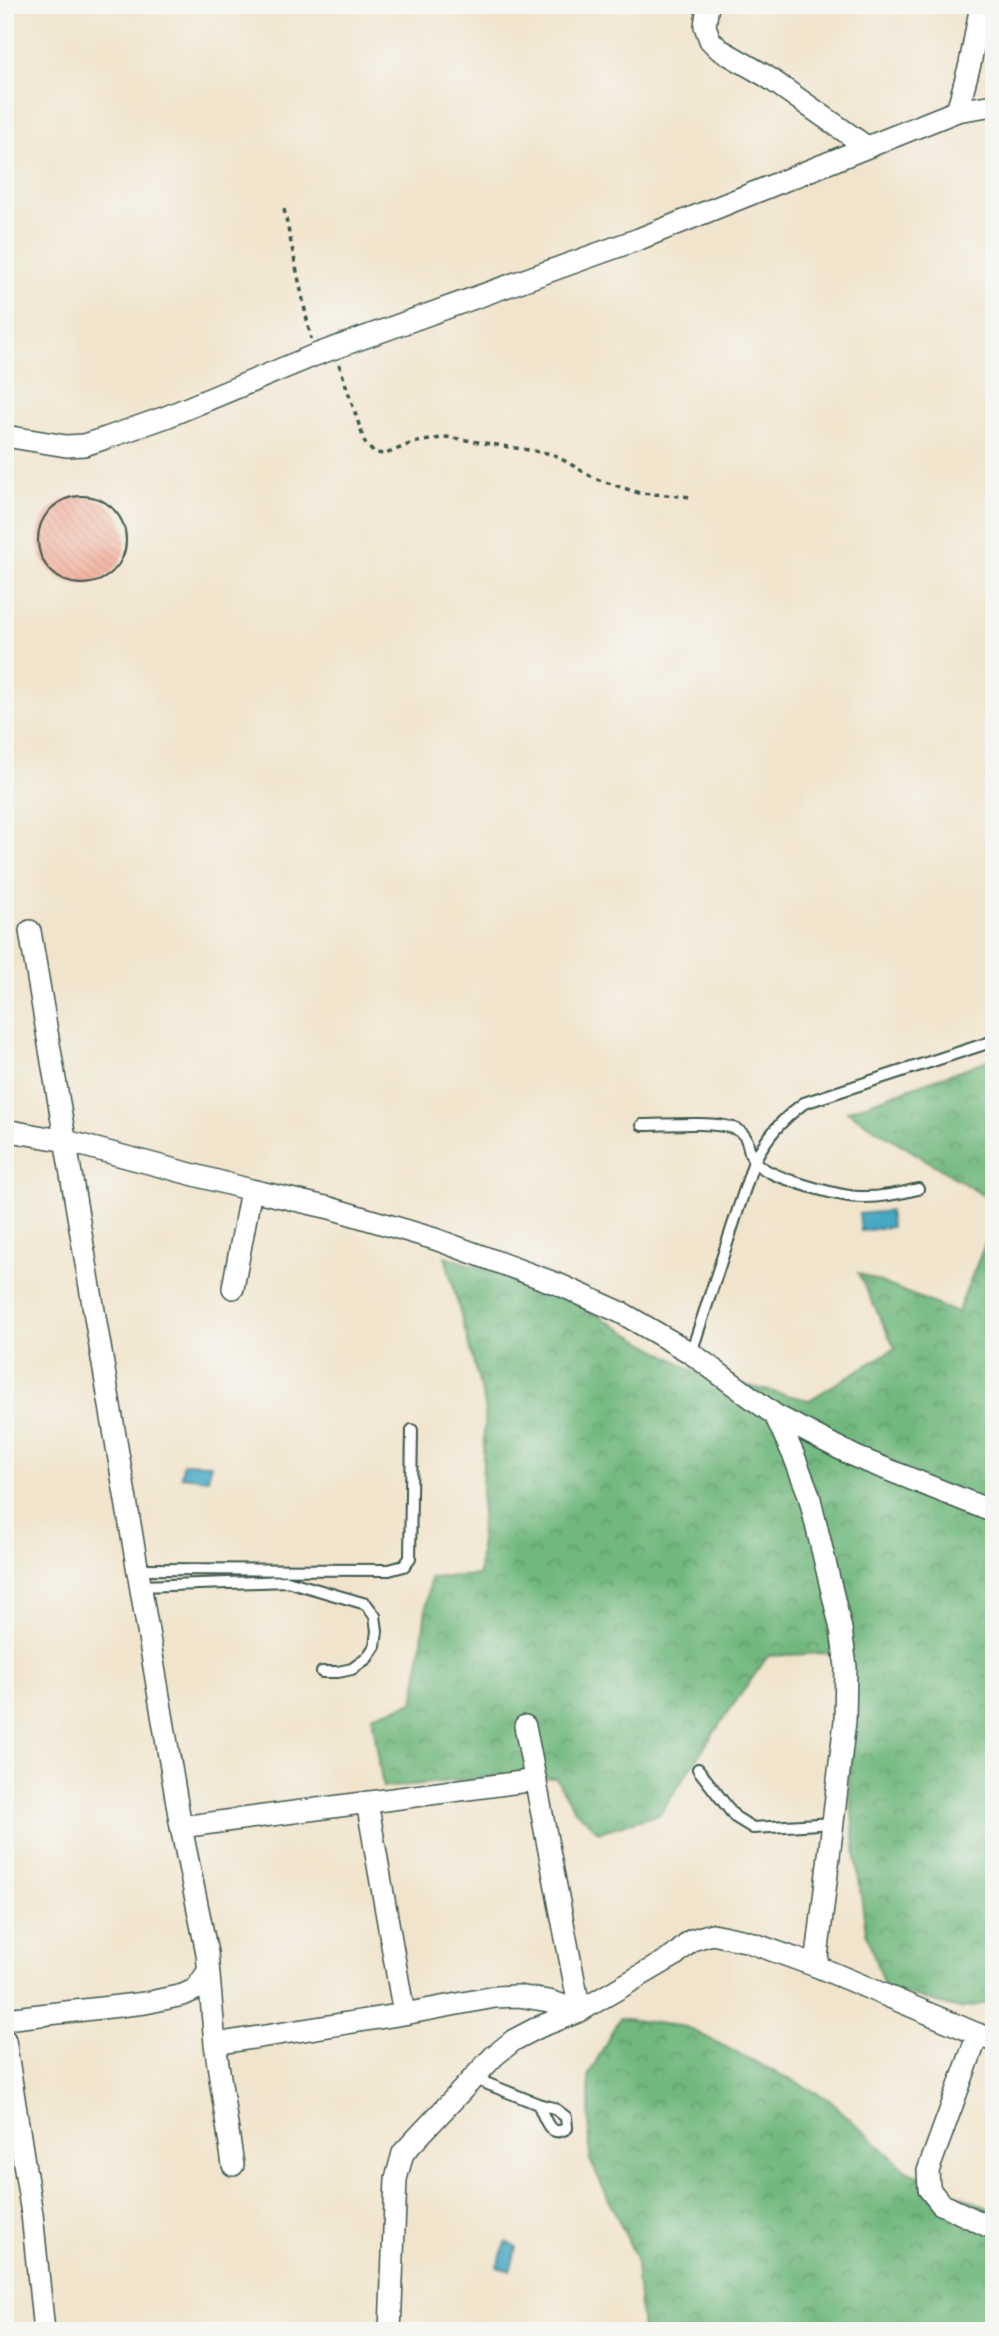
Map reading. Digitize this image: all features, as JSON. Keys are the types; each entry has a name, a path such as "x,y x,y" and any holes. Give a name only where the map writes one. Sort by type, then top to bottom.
{"street":[{"path":"708,5 705,26 710,40 719,49 766,76 867,147"},
{"path":"957,111 981,5"},
{"path":"5,436 66,446 83,445 166,417 324,352 639,239 957,111 994,104"},
{"path":"30,931 181,1827 207,1953 215,2044 233,2165"},
{"path":"5,1130 66,1141 330,1208 435,1239 560,1285 622,1313 691,1353 775,1415 856,1457 994,1512"},
{"path":"233,1287 251,1190"},
{"path":"775,1415 809,1495 841,1629 846,1667 845,1721 816,1966"},
{"path":"525,1726 580,2011"},
{"path":"181,1827 536,1780"},
{"path":"367,1802 404,2014"},
{"path":"390,2331 396,2179 403,2153 494,2056 514,2040 538,2027 580,2011 674,1956 692,1940 712,1934 746,1941 816,1966 986,2038 928,2171 929,2189 941,2204 994,2229"},
{"path":"5,2019 145,2003 183,1995 196,1989 207,1973"},
{"path":"215,2044 495,1997 518,1996 549,2000 580,2011"},
{"path":"5,2039 32,2214 44,2331"}],"lane":[{"path":"691,1353 754,1161 767,1137 786,1117 804,1103 994,1041"},
{"path":"642,1125 734,1128 746,1136 754,1161 778,1176 827,1193 857,1198 887,1197 919,1189"},
{"path":"139,1577 389,1570 404,1566 410,1558 412,1430"},
{"path":"139,1577 287,1581 366,1604 374,1616 377,1631 375,1646 367,1658 352,1669 322,1672"},
{"path":"698,1769 735,1817 753,1828 834,1823"},
{"path":"473,2078 538,2104"}],"path":[{"path":"284,209 324,352 365,443 374,453 386,454 412,443 447,437 553,454 596,479 639,493 693,497"}],"green space":[{"path":"994,1058 994,1202 847,1111"},
{"path":"994,1222 994,2001 960,2009 885,1989 866,1932 857,1866 849,1782 855,1693 828,1653 768,1656 660,1814 599,1832 574,1809 556,1778 501,1776 383,1788 372,1716 414,1702 430,1578 479,1575 485,1405 445,1256 565,1297 703,1376 809,1400 895,1348 858,1273 957,1313"},
{"path":"619,2018 686,2027 827,2098 906,2170 994,2211 994,2331 642,2331 635,2255 590,2160 589,2075"}],"water":[{"path":"889,1211 891,1227 861,1231 859,1214"},
{"path":"183,1463 211,1464 208,1479 181,1476"},
{"path":"506,2242 517,2247 510,2271 497,2266"}],"building":[{"path":"82,496 99,500 113,509 122,523 126,540 122,557 113,571 99,580 82,584 65,580 51,571 42,557 38,540 42,523 51,509 65,500"}]}
